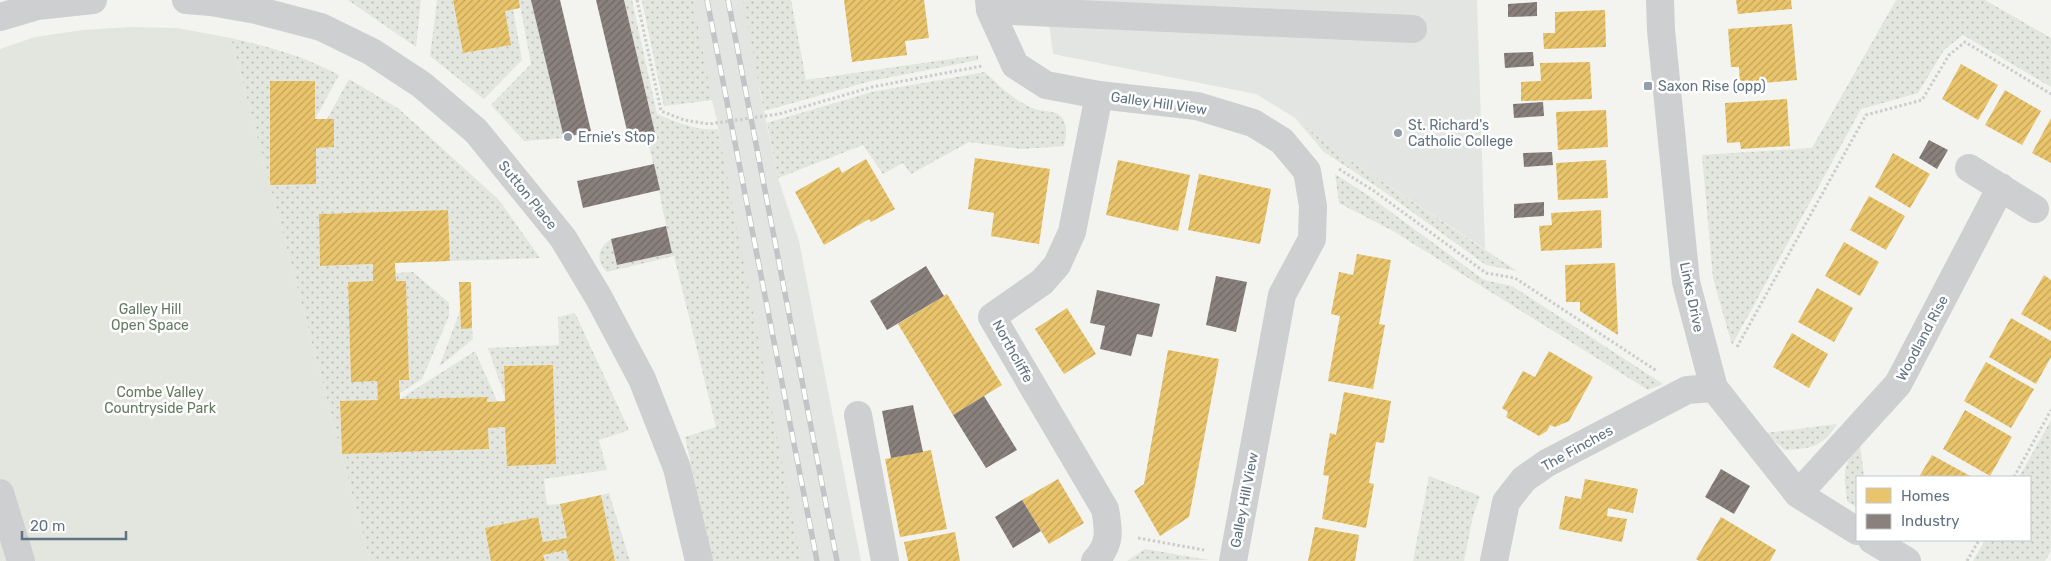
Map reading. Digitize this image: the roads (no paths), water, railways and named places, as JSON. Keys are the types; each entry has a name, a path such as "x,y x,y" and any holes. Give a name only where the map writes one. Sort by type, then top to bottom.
{"street":[{"path":"0,17 37,6 93,0"},
{"name":"Sutton Place","path":"186,0 211,2 256,10 321,27 372,52 422,85 476,131 562,238 599,298 642,379 677,468 699,561"},
{"name":"Links Drive","path":"1660,0 1661,30 1686,282 1714,388 1798,494 1856,529"},
{"path":"990,5 1413,28"},
{"name":"Galley Hill View","path":"990,5 1015,65 1046,86 1099,95 1197,106 1253,123 1282,141 1307,171 1313,206 1312,239 1282,296 1233,558"},
{"name":"Northcliffe","path":"1095,561 1104,551 1109,532 1105,509 992,316 1042,282 1057,265 1072,232 1099,95"},
{"path":"1969,168 2035,209"},
{"name":"Woodland Rise","path":"1798,494 1898,384 2001,188"},
{"name":"The Finches","path":"1494,561 1506,502 1524,479 1547,463 1687,390 1714,388"},
{"path":"858,414 885,561"},
{"path":"0,492 21,561"},
{"path":"1874,541 1907,561"}],"railway":[{"path":"707,0 817,561"},
{"path":"728,0 837,561"}],"place":[{"name":"Saxon Rise (opp)","path":"1648,86"},
{"name":"St. Richard's Catholic College","path":"1398,133"},
{"name":"Ernie's Stop","path":"568,137"}],"park label":[{"name":"Galley Hill Open Space","path":"150,318"},
{"name":"Combe Valley Countryside Park","path":"160,400"}]}
